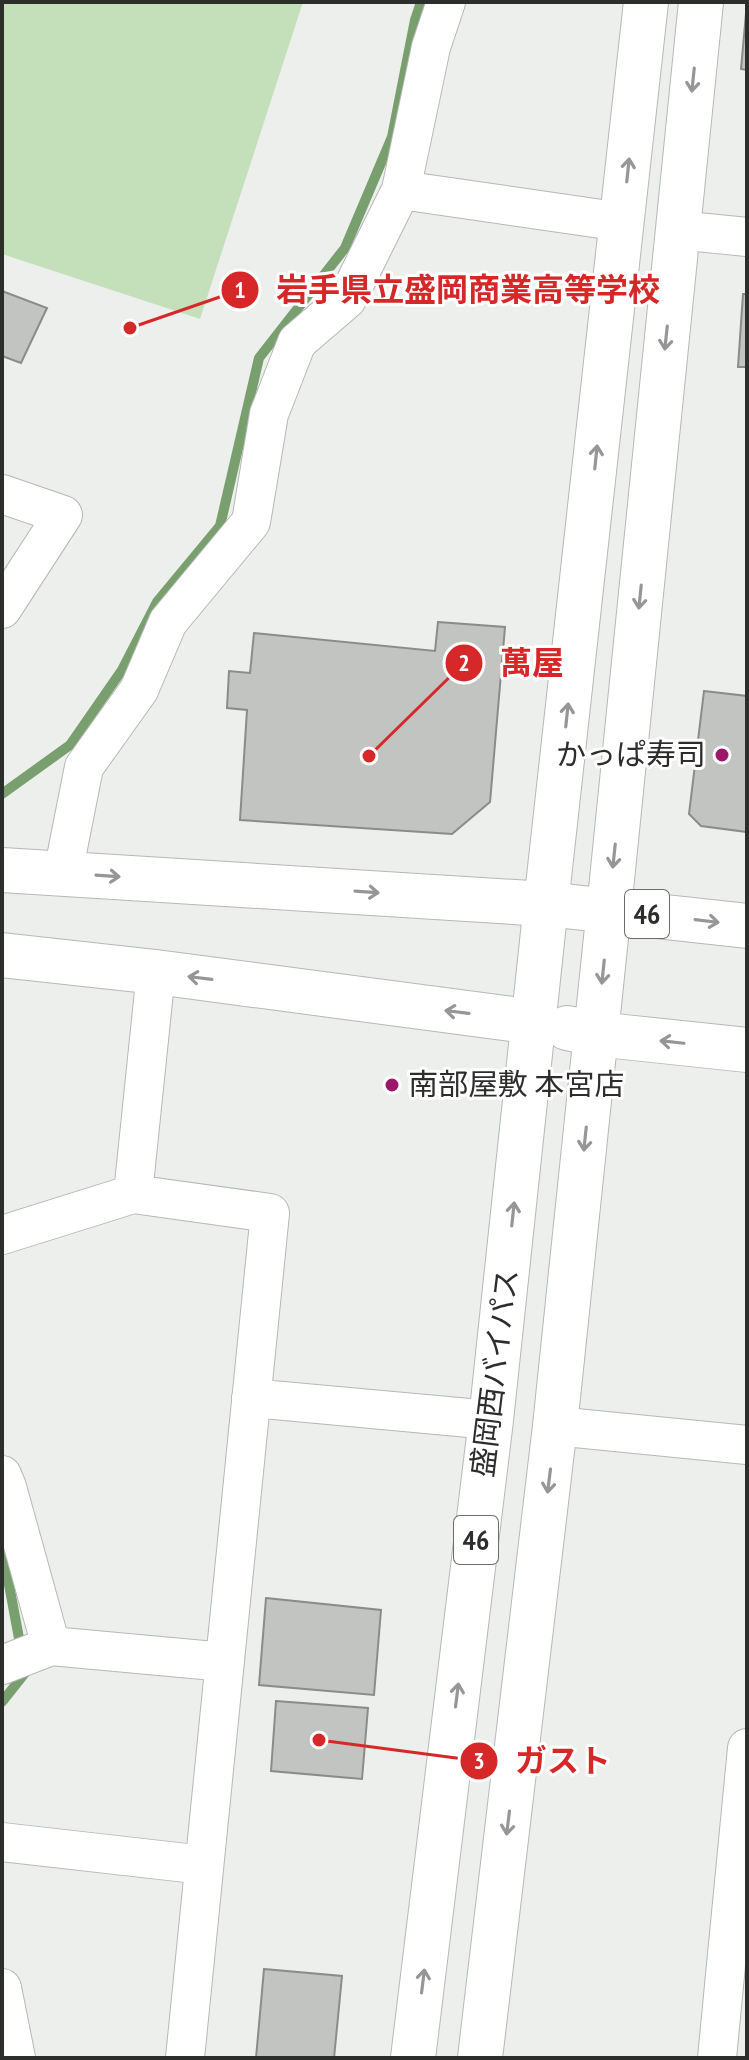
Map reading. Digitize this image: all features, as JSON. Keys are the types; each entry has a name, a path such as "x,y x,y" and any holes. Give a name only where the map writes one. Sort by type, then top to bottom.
{"main road":[{"name":"盛岡西バイパス","path":"413,2058 491,1420 646,2"},
{"path":"609,909 701,2"},
{"path":"2,870 546,904"},
{"name":"46","path":"546,904 747,926"},
{"name":"46","path":"480,2058 555,1426 609,909"},
{"path":"2,955 535,1022 596,1034 747,1050"}],"street":[{"path":"63,873 84,767 139,690 168,622 251,522 269,414 297,342 347,299 401,190 431,47 446,2"},
{"path":"401,190 622,222"},
{"path":"677,230 747,237"},
{"path":"2,494 63,515 2,609"},
{"path":"133,1194 156,972"},
{"path":"2,1235 133,1194 270,1213 185,2058"},
{"path":"251,1398 491,1420"},
{"path":"555,1426 747,1445"},
{"path":"2,1475 51,1646"},
{"path":"2,1665 51,1646 225,1662"},
{"path":"717,2058 747,1748"},
{"path":"2,1842 204,1865"},
{"path":"2,1988 16,2058"}],"green space":[{"path":"2,2 303,2 200,319 2,254"}],"building":[{"path":"747,2 747,70 741,69"},
{"path":"2,291 47,308 21,363 2,356"},
{"path":"743,294 747,294 747,367 738,367"},
{"path":"438,622 505,627 490,802 452,834 240,820 247,710 227,708 229,671 250,673 254,633 435,651"},
{"name":"かっぱ寿司","path":"704,691 747,696 747,832 701,826 689,814"},
{"path":"266,1598 381,1610 374,1695 259,1685"},
{"path":"276,1701 368,1708 362,1779 271,1771"},
{"path":"264,1969 342,1976 334,2058 256,2058"}],"waterway":[{"path":"2,794 70,745 122,670 157,602 220,526 259,358 345,248 392,137 421,2"},
{"path":"2,1547 21,1649"},
{"path":"2,1702 25,1669"}],"place":[{"name":"岩手県立盛岡商業高等学校","path":"130,328"},
{"name":"かっぱ寿司","path":"722,755"},
{"name":"萬屋","path":"369,756"},
{"name":"南部屋敷 本宮店","path":"392,1085"},
{"name":"ガスト","path":"319,1740"}]}
